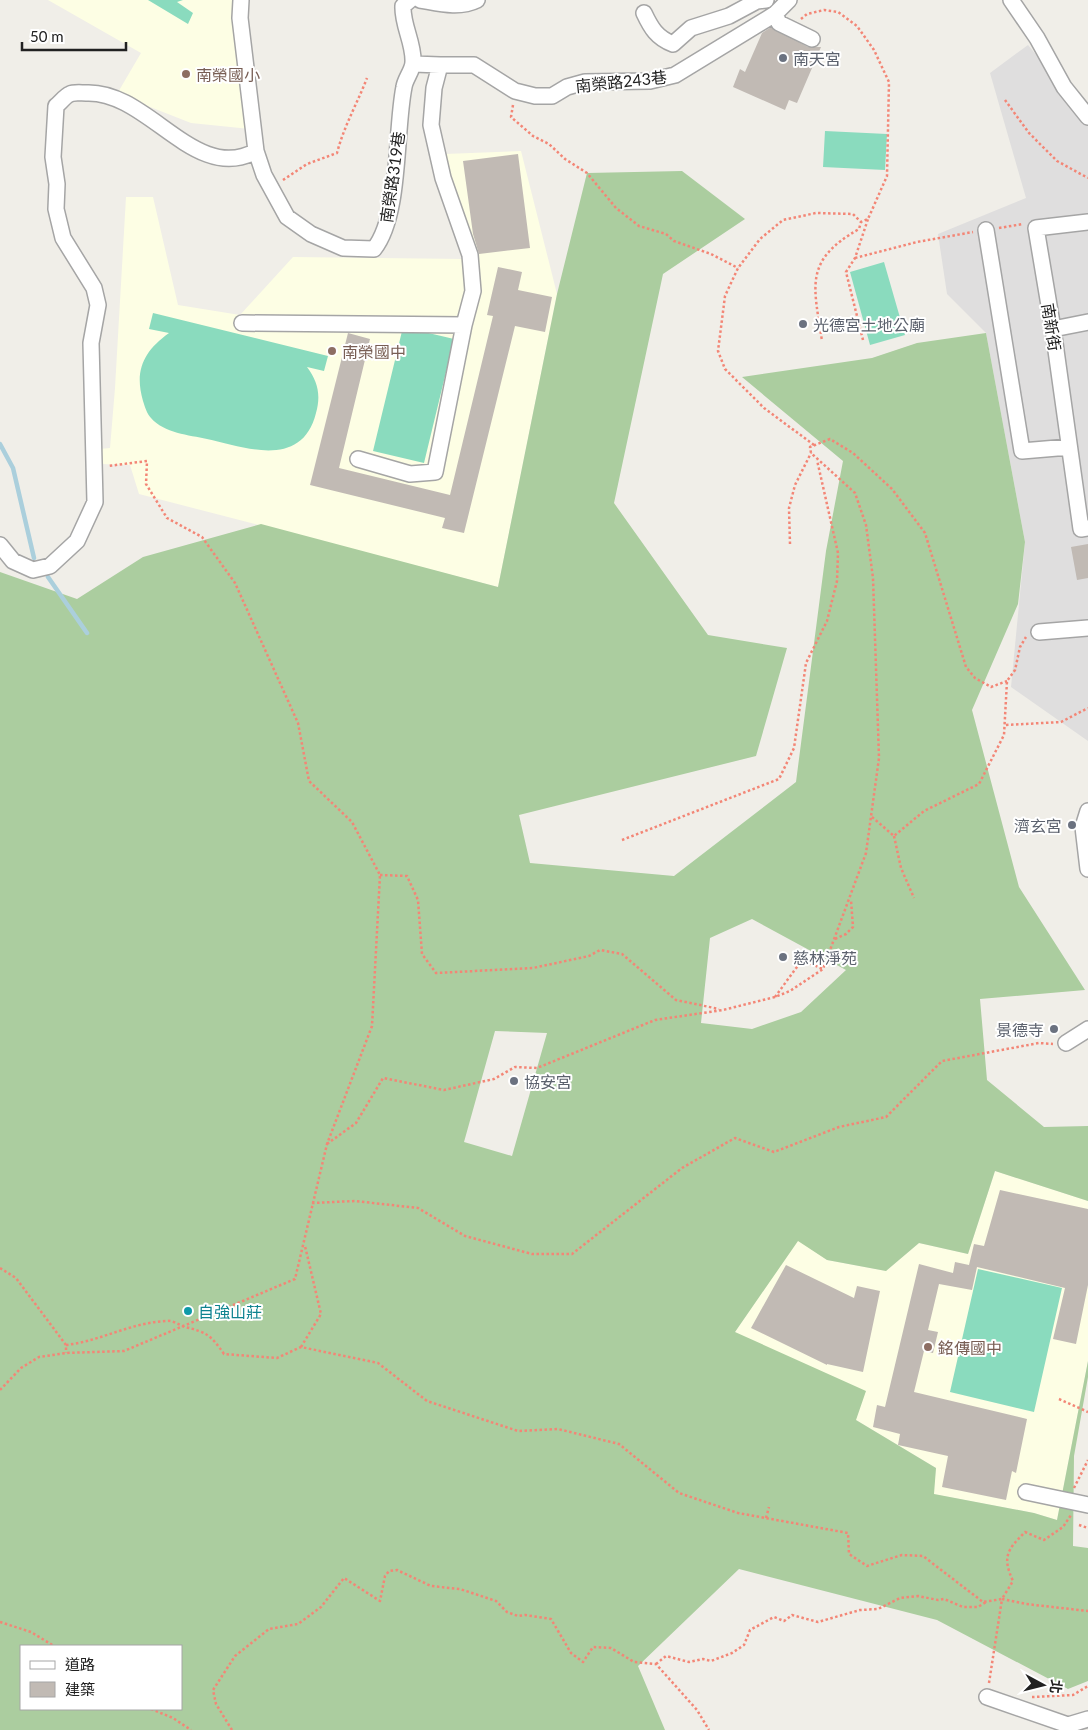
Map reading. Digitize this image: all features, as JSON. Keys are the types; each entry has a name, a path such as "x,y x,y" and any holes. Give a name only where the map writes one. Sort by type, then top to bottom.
{"street":[{"name":"南榮路319巷","path":"241,0 240,18 256,152 271,187 287,217 312,234 343,248 374,249 382,238 391,199 404,86 414,64"},
{"path":"410,0 403,6 403,16 414,64"},
{"path":"420,0 450,5 469,4 477,0"},
{"path":"644,13 651,29 663,40 673,44 691,28 729,16 757,1 766,0"},
{"path":"1011,0 1038,38 1064,87 1088,117"},
{"path":"783,5 779,23 812,39"},
{"name":"南榮路243巷","path":"414,64 474,65 515,91 535,96 552,96 567,87 584,82 650,81 675,75 783,5"},
{"path":"358,459 410,474 435,472 464,325 473,291 470,255 443,178 432,125 434,88 440,65"},
{"path":"0,545 13,561 33,570 50,566 77,540 95,502 91,343 98,305 94,288 63,238 56,209 57,184 53,142 56,106 71,93 98,92 139,109 195,150 228,160 243,158 256,152"},
{"path":"1036,228 1088,222"},
{"name":"南新街","path":"1036,228 1053,329 1069,447 1082,478 1081,529 1088,528"},
{"path":"986,230 1022,451 1069,447"},
{"path":"1053,329 1088,322"},
{"path":"242,324 464,325"},
{"path":"1039,632 1088,628"},
{"path":"1088,811 1082,827 1088,870"},
{"path":"1062,1044 1088,1029"},
{"path":"1026,1492 1068,1507 1088,1505"},
{"path":"986,1697 1068,1725 1088,1719"}],"path":[{"path":"790,29 807,14 824,10 838,12 857,26 874,50 889,82 887,176 868,219 856,258 846,272 863,340"},
{"path":"271,187 308,164 336,153 343,128 356,106 367,78"},
{"path":"515,91 511,117 533,136 549,144 587,173 616,208 639,226 666,234 674,241 711,254 738,268"},
{"path":"1005,100 1029,132 1057,161 1088,178"},
{"path":"814,445 764,408 725,369 718,351 725,296 738,268 760,239 784,220 816,214 853,214 861,222"},
{"path":"861,222 868,219"},
{"path":"822,341 814,284 820,263 830,248 859,229 861,222"},
{"path":"856,258 918,242 986,230 1027,224 1036,228"},
{"path":"790,544 789,508 796,485 811,453 810,447 830,439 853,453 892,489 926,533 966,667 975,678 991,687 1007,681 1015,670 1022,642 1025,638 1039,632"},
{"path":"327,1144 356,1123 383,1078 444,1090 494,1079 515,1067 537,1068 655,1020 723,1010 775,997 790,991 823,969 851,900 866,853 879,758 873,578 866,525 856,493 811,453"},
{"path":"622,840 779,780 794,748 806,663 827,621 838,581 838,553 817,459"},
{"path":"0,1390 21,1368 39,1357 66,1353 124,1350 295,1279 327,1144 372,1026 380,875 352,822 310,781 298,724 235,583 202,537 167,518 146,484 148,461 94,468"},
{"path":"894,836 924,811 979,784 1004,735 1007,681"},
{"path":"1005,725 1061,722 1088,708"},
{"path":"872,817 894,836 901,868 914,898"},
{"path":"380,875 407,876 418,900 422,954 436,973 534,968 589,956 600,950 622,954 676,1000 723,1010"},
{"path":"834,939 846,934 853,926 851,900"},
{"path":"775,997 802,960 823,969"},
{"path":"312,1203 355,1201 418,1208 465,1236 532,1254 572,1254 682,1168 735,1138 774,1152 839,1127 886,1117 942,1061 1039,1043 1062,1044"},
{"path":"66,1345 81,1343 136,1325 169,1320 184,1326 197,1328 213,1338 224,1354 277,1358 301,1347 321,1314 304,1244"},
{"path":"0,1268 16,1278 66,1345 66,1353"},
{"path":"301,1347 378,1362 427,1401 518,1432 558,1429 619,1444 679,1493 738,1513 848,1533 850,1554 867,1566 902,1555 923,1556 983,1602 1002,1599 1026,1604 1088,1611"},
{"path":"1059,1399 1088,1412"},
{"path":"986,1697 1002,1599 1012,1581 1006,1566 1010,1547 1025,1532 1044,1540 1063,1527 1068,1507 1088,1460"},
{"path":"766,1518 769,1507"},
{"path":"1079,1525 1088,1528"},
{"path":"232,1730 216,1704 212,1690 235,1656 269,1629 298,1624 321,1607 344,1578 380,1601 384,1576 389,1571 397,1570 431,1586 460,1589 496,1601 507,1612 518,1616 525,1615 551,1619 571,1653 583,1662 593,1647 611,1648 634,1662 656,1664 697,1710 708,1730"},
{"path":"656,1664 666,1656 689,1662 704,1659 711,1661 732,1653 744,1645 750,1630 774,1617 784,1621 792,1615 818,1622 860,1610 878,1609 900,1598 918,1596 938,1600 944,1599 963,1607 978,1608 988,1601"},
{"path":"0,1622 31,1632 52,1645"},
{"path":"1004,1703 1014,1698 1073,1695 1088,1686"},
{"path":"153,1710 173,1718 191,1730"}],"shaded area":[{"name":"南榮國小","path":"48,0 237,0 250,129 191,123 117,94 141,53"},
{"path":"1028,45 1088,117 1088,741 1011,687 1025,542 986,333 947,294 938,234 1026,198 990,73"},
{"name":"南榮國中","path":"521,151 557,294 498,587 139,494 130,465 101,464 100,449 110,448 126,197 153,197 178,305 240,315 293,257 464,259 463,214 445,154"},
{"name":"銘傳國中","path":"995,1171 1088,1201 1088,1361 1057,1520 1034,1513 933,1494 936,1468 856,1420 735,1332 798,1240 827,1260 886,1271 919,1243 968,1254"}],"green space":[{"path":"148,0 183,0 177,2 193,13 188,24"},
{"path":"825,131 887,134 885,170 823,167"},
{"path":"682,171 745,219 663,274 614,503 708,635 787,648 756,756 519,815 530,863 674,876 796,782 826,551 843,461 742,377 872,358 917,343 986,333 1025,542 1018,604 972,710 1019,887 1085,990 980,999 987,1080 1044,1127 1088,1126 1088,1201 995,1171 968,1254 919,1243 886,1271 827,1260 798,1241 735,1332 866,1391 856,1420 936,1468 934,1494 1034,1513 1057,1520 1088,1361 1088,1377 1074,1456 1073,1546 1088,1548 1088,1681 1068,1689 937,1620 739,1569 638,1666 665,1730 0,1730 0,572 77,599 143,557 261,524 498,587 557,294 587,173","holes":["752,919 846,970 801,1012 752,1029 701,1023 710,938","495,1031 547,1033 512,1156 464,1142"]},
{"path":"884,262 905,335 870,345 850,272"},
{"path":"153,313 328,356 324,371 307,367 318,389 316,413 309,431 299,442 286,448 271,450 239,447 185,435 156,423 148,414 143,401 140,380 141,371 147,354 169,333 149,329"},
{"path":"403,327 454,339 424,463 373,451"},
{"path":"978,1269 1062,1288 1034,1412 950,1392"}],"building":[{"name":"南天宮","path":"771,27 808,47 821,47 797,103 789,100 785,110 733,87 740,69 745,72 762,33"},
{"path":"518,154 530,248 479,254 473,234 463,161"},
{"path":"498,267 522,272 518,290 552,297 545,332 515,326 464,533 442,528 445,518 310,485 348,333 370,339 339,468 450,495 493,316 487,315"},
{"path":"1088,544 1088,578 1077,580 1071,547"},
{"path":"1000,1190 1088,1209 1088,1285 1076,1344 1053,1339 1065,1288 977,1267 972,1290 939,1284 928,1330 938,1332 933,1353 924,1351 914,1392 1027,1419 1016,1473 1012,1471 1006,1500 942,1487 948,1456 898,1445 900,1434 873,1427 877,1405 885,1407 919,1264 953,1273 955,1262 969,1265 974,1244 984,1246"},
{"path":"786,1265 854,1298 857,1286 880,1291 863,1372 827,1365 751,1328"}],"waterway":[{"path":"0,444 13,468 34,558"},
{"path":"48,577 87,633"}],"place":[{"name":"南天宮","path":"783,58"},
{"name":"南榮國小","path":"186,74"},
{"name":"光德宮土地公廟","path":"803,324"},
{"name":"南榮國中","path":"332,351"},
{"name":"濟玄宮","path":"1072,825"},
{"name":"慈林淨苑","path":"783,957"},
{"name":"景德寺","path":"1054,1029"},
{"name":"協安宮","path":"514,1081"},
{"name":"自強山莊","path":"188,1311"},
{"name":"銘傳國中","path":"928,1347"}]}
